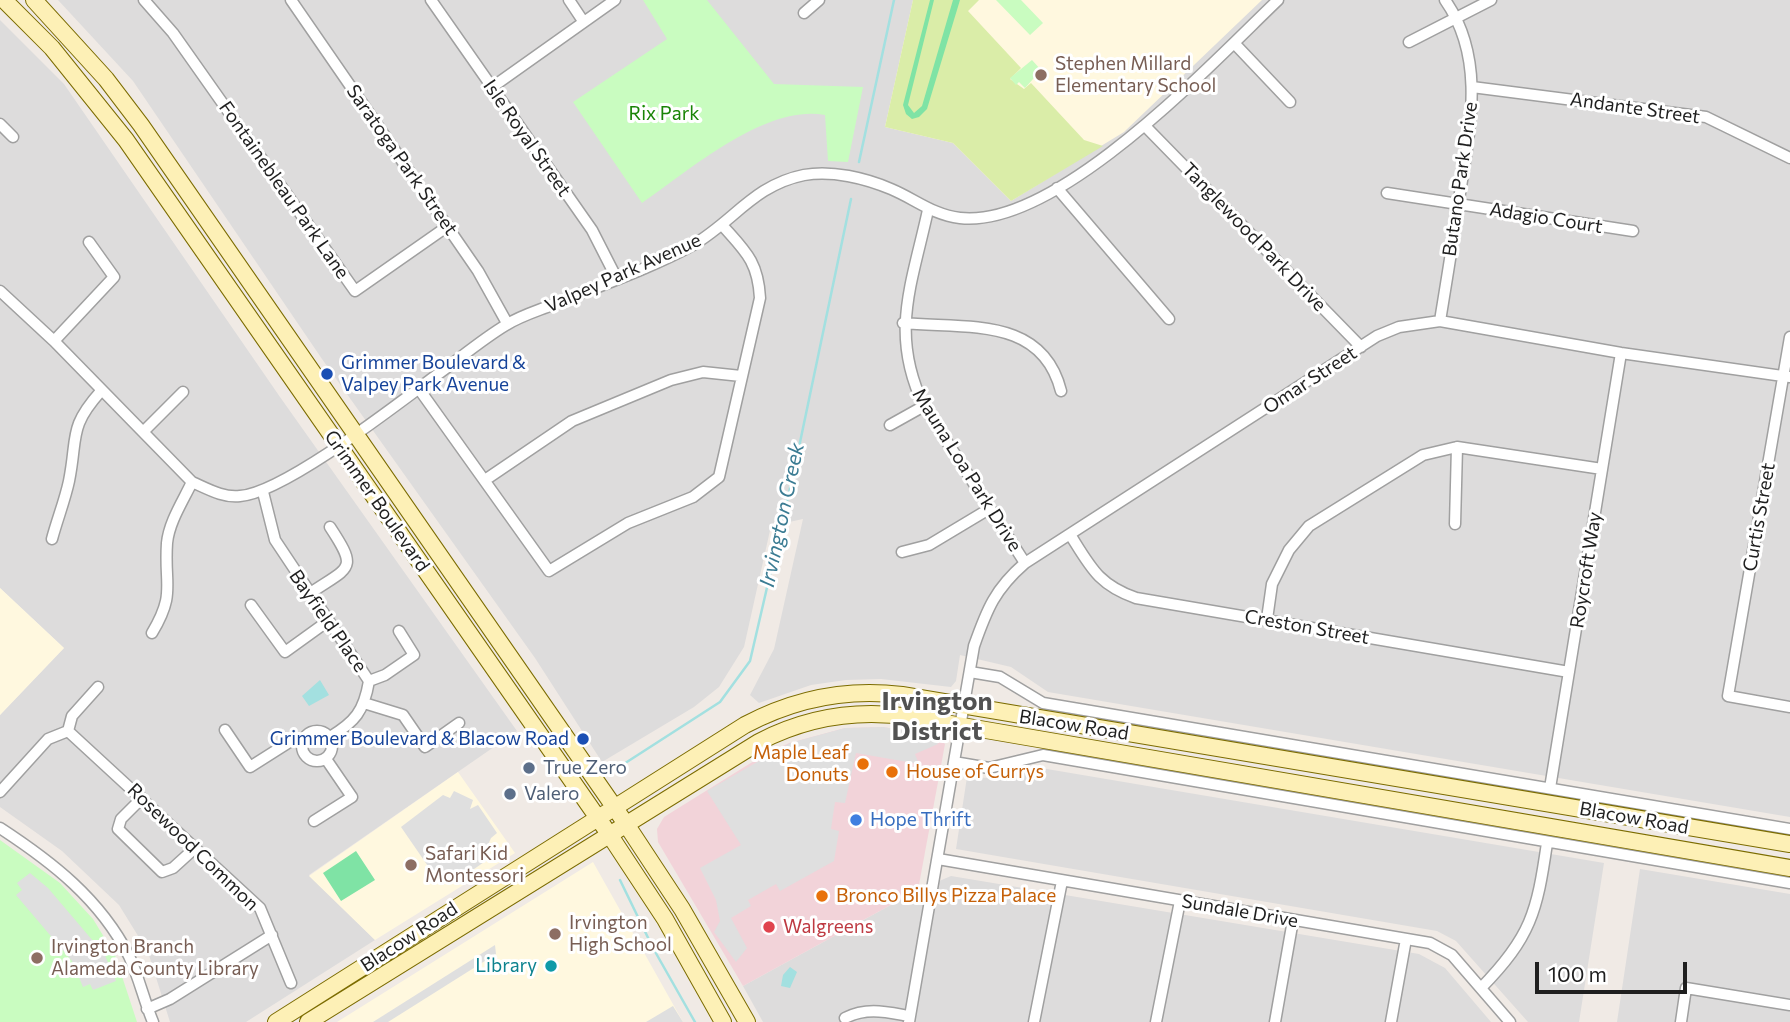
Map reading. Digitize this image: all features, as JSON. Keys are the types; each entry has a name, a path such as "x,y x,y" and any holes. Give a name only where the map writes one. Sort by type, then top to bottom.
{"main road":[{"name":"Grimmer Boulevard","path":"4,0 52,48 126,140 609,834 665,919 723,1022"},
{"name":"Grimmer Boulevard","path":"34,0 106,79 141,125 626,824 682,909 747,1022"},
{"name":"Blacow Road","path":"276,1022 745,726 806,700 843,694 879,692 1790,844"},
{"name":"Blacow Road","path":"308,1022 759,742 811,721 842,715 877,713 961,726 1790,868"}],"street":[{"name":"Fontainebleau Park Lane","path":"144,0 173,33 355,291 448,226"},
{"name":"Saratoga Park Street","path":"291,0 448,226 478,271 507,323"},
{"name":"Isle Royal Street","path":"431,0 592,230 617,279"},
{"path":"569,0 583,21"},
{"path":"491,88 615,0"},
{"path":"804,13 819,0"},
{"name":"Valpey Park Avenue","path":"1,296 54,341 192,482 220,495 239,497 263,492 419,388 507,323 617,279 691,245 778,182 808,174 843,174 880,185 928,210 958,218 994,217 1026,207 1146,127 1278,0"},
{"name":"Butano Park Drive","path":"1440,321 1473,108 1468,51 1457,17 1445,0"},
{"path":"1409,42 1491,0"},
{"path":"1234,43 1290,102"},
{"name":"Andante Street","path":"1472,87 1706,117 1790,158"},
{"path":"0,124 13,137"},
{"name":"Tanglewood Park Drive","path":"1146,127 1361,347"},
{"path":"1058,188 1169,319"},
{"name":"Adagio Court","path":"1387,193 1633,231"},
{"name":"Mauna Loa Park Drive","path":"928,210 903,323 906,359 924,406 1026,563"},
{"path":"419,388 550,571 628,523 694,497 719,477 760,298 759,275 752,259 722,225"},
{"path":"54,341 114,277 89,242"},
{"name":"Omar Street","path":"909,1019 974,646 985,614 1003,583 1026,563 1361,347 1399,327 1440,321 1621,353 1787,377"},
{"path":"903,323 1004,332 1023,337 1042,350 1055,368 1061,391"},
{"name":"Curtis Street","path":"1790,337 1787,377 1728,696 1790,707"},
{"name":"Roycroft Way","path":"1550,788 1621,353"},
{"path":"485,480 572,421 671,380 703,372 741,376"},
{"path":"52,539 69,481 74,432 82,412 102,391"},
{"path":"144,432 183,392"},
{"path":"890,425 924,406"},
{"path":"1455,524 1457,447"},
{"path":"1267,620 1272,584 1289,550 1309,526 1423,455 1457,447 1602,469"},
{"path":"152,633 166,609 167,541 172,523 192,482"},
{"name":"Bayfield Place","path":"263,492 275,540 369,681 364,703 351,724 330,737"},
{"path":"902,552 929,545 989,509"},
{"path":"309,594 344,570 349,561 348,554 330,527"},
{"name":"Creston Street","path":"1071,536 1099,579 1114,590 1136,598 1569,672"},
{"path":"251,604 285,652 328,621"},
{"path":"369,681 385,675 414,655 399,631"},
{"name":"Blacow Road","path":"970,672 1000,677 1043,703 1790,829"},
{"path":"0,792 48,739 68,731 72,716 98,687"},
{"path":"364,703 402,715 425,747 460,723"},
{"path":"225,730 250,767 291,741 303,741"},
{"name":"Rosewood Common","path":"68,731 260,908 291,983"},
{"path":"316,731 330,737 333,747 326,759 316,762 307,758 302,749 307,735 316,731"},
{"name":"Blacow Road","path":"954,762 989,768 1043,755 1790,883"},
{"path":"314,821 352,797 326,759"},
{"path":"142,797 121,819 118,829 162,872 173,868 195,848"},
{"path":"0,828 80,887 129,957 153,1022"},
{"path":"1481,988 1514,952 1527,930 1539,901 1547,843"},
{"name":"Sundale Drive","path":"939,859 1430,943 1452,955 1510,1022"},
{"path":"1034,1022 1062,881"},
{"path":"1157,1022 1180,901"},
{"path":"1275,1022 1293,920"},
{"path":"147,1009 170,999 272,935"},
{"path":"1391,1022 1406,939"},
{"path":"1681,1022 1686,988 1790,1005"},
{"path":"845,1018 858,1012 879,1010 909,1019"}],"shaded area":[{"path":"58,0 1790,0 1790,817 1048,692 1011,667 960,655 956,681 951,687 881,679 846,680 811,685 759,703 750,695 774,649 803,519 771,526 744,647 719,687 694,707 602,762 535,658 322,359 133,81"},
{"name":"Stephen Millard Elementary School","path":"913,0 1262,0 1124,132 1011,201 953,143 885,127"},
{"path":"0,20 64,84 280,397 517,731 309,875 375,940 246,1022 170,1022 148,952 119,905 62,851 0,807 0,715 64,648 0,588"},
{"path":"0,588 64,648 0,715"},
{"path":"883,727 937,736 945,744 918,890 743,986 658,842 657,829 664,817 762,756 789,743 845,728"},
{"path":"883,727 933,735 938,744 915,754 919,764 856,753 845,803 835,802 831,829 839,831 834,861 780,891 776,884 748,900 751,906 731,918 747,948 736,962 714,932 720,921 716,900 700,868 741,845 707,791 790,743 845,728"},
{"path":"1035,767 1604,863 1579,1022 1528,1022 1456,941 1437,931 956,849 967,777 990,778"},
{"name":"Safari Kid Montessori","path":"458,772 515,853 375,940 309,876"},
{"path":"454,791 473,800 470,809 478,805 497,833 491,838 484,854 489,856 487,860 454,883 432,872 401,827 443,795 450,798"},
{"name":"Irvington High School","path":"593,862 683,1022 337,1022"},
{"path":"1640,869 1790,894 1790,1022 1617,1022"},
{"path":"30,873 48,888 99,948 93,955 103,951 116,981 93,990 90,984 83,987 72,961 16,895 22,890 17,883"},
{"path":"951,876 1419,954 1445,968 1491,1022 763,1022 743,986 918,890"},
{"path":"495,945 496,954 388,1022 373,1022"},
{"path":"673,1006 683,1022 646,1022"}],"green space":[{"name":"Rix Park","path":"643,0 707,0 774,84 863,87 848,162 828,161 825,115 802,114 778,119 729,142 642,203 573,102 667,39"},
{"path":"913,0 979,0 968,11 1021,68 1010,79 1024,89 1031,83 1084,140 1103,146 1011,201 953,143 885,127"},
{"path":"930,0 934,0 908,105 914,113 922,106 953,0 960,0 927,109 919,117 912,119 906,114 903,105"},
{"path":"996,0 1021,0 1043,23 1030,35"},
{"path":"1032,60 1041,70 1025,88 1019,82 1016,85 1010,78"},
{"path":"0,840 60,883 93,919 115,955 137,1022 0,1022"},
{"path":"356,851 375,880 341,901 323,873"}],"water":[{"path":"320,680 329,695 309,706 302,696"},
{"path":"790,967 797,972 790,988 781,986 783,975"}],"waterway":[{"name":"Irvington Creek","path":"859,162 894,0"},
{"name":"Irvington Creek","path":"616,769 720,702 750,661 794,471 851,199"},
{"name":"Irvington Creek","path":"620,880 653,948 695,1022"}],"place":[{"name":"Stephen Millard Elementary School","path":"1041,75"},
{"name":"Grimmer Boulevard & Valpey Park Avenue","path":"327,374"},
{"name":"Grimmer Boulevard & Blacow Road","path":"583,739"},
{"name":"Maple Leaf Donuts","path":"863,764"},
{"name":"True Zero","path":"529,768"},
{"name":"House of Currys","path":"892,772"},
{"name":"Valero","path":"510,794"},
{"name":"Hope Thrift","path":"856,820"},
{"name":"Safari Kid Montessori","path":"411,865"},
{"name":"Bronco Billys Pizza Palace","path":"822,896"},
{"name":"Walgreens","path":"769,927"},
{"name":"Irvington High School","path":"555,934"},
{"name":"Irvington Branch Alameda County Library","path":"37,958"},
{"name":"Library","path":"551,966"}],"district":[{"name":"Irvington District","path":"937,716"}]}
